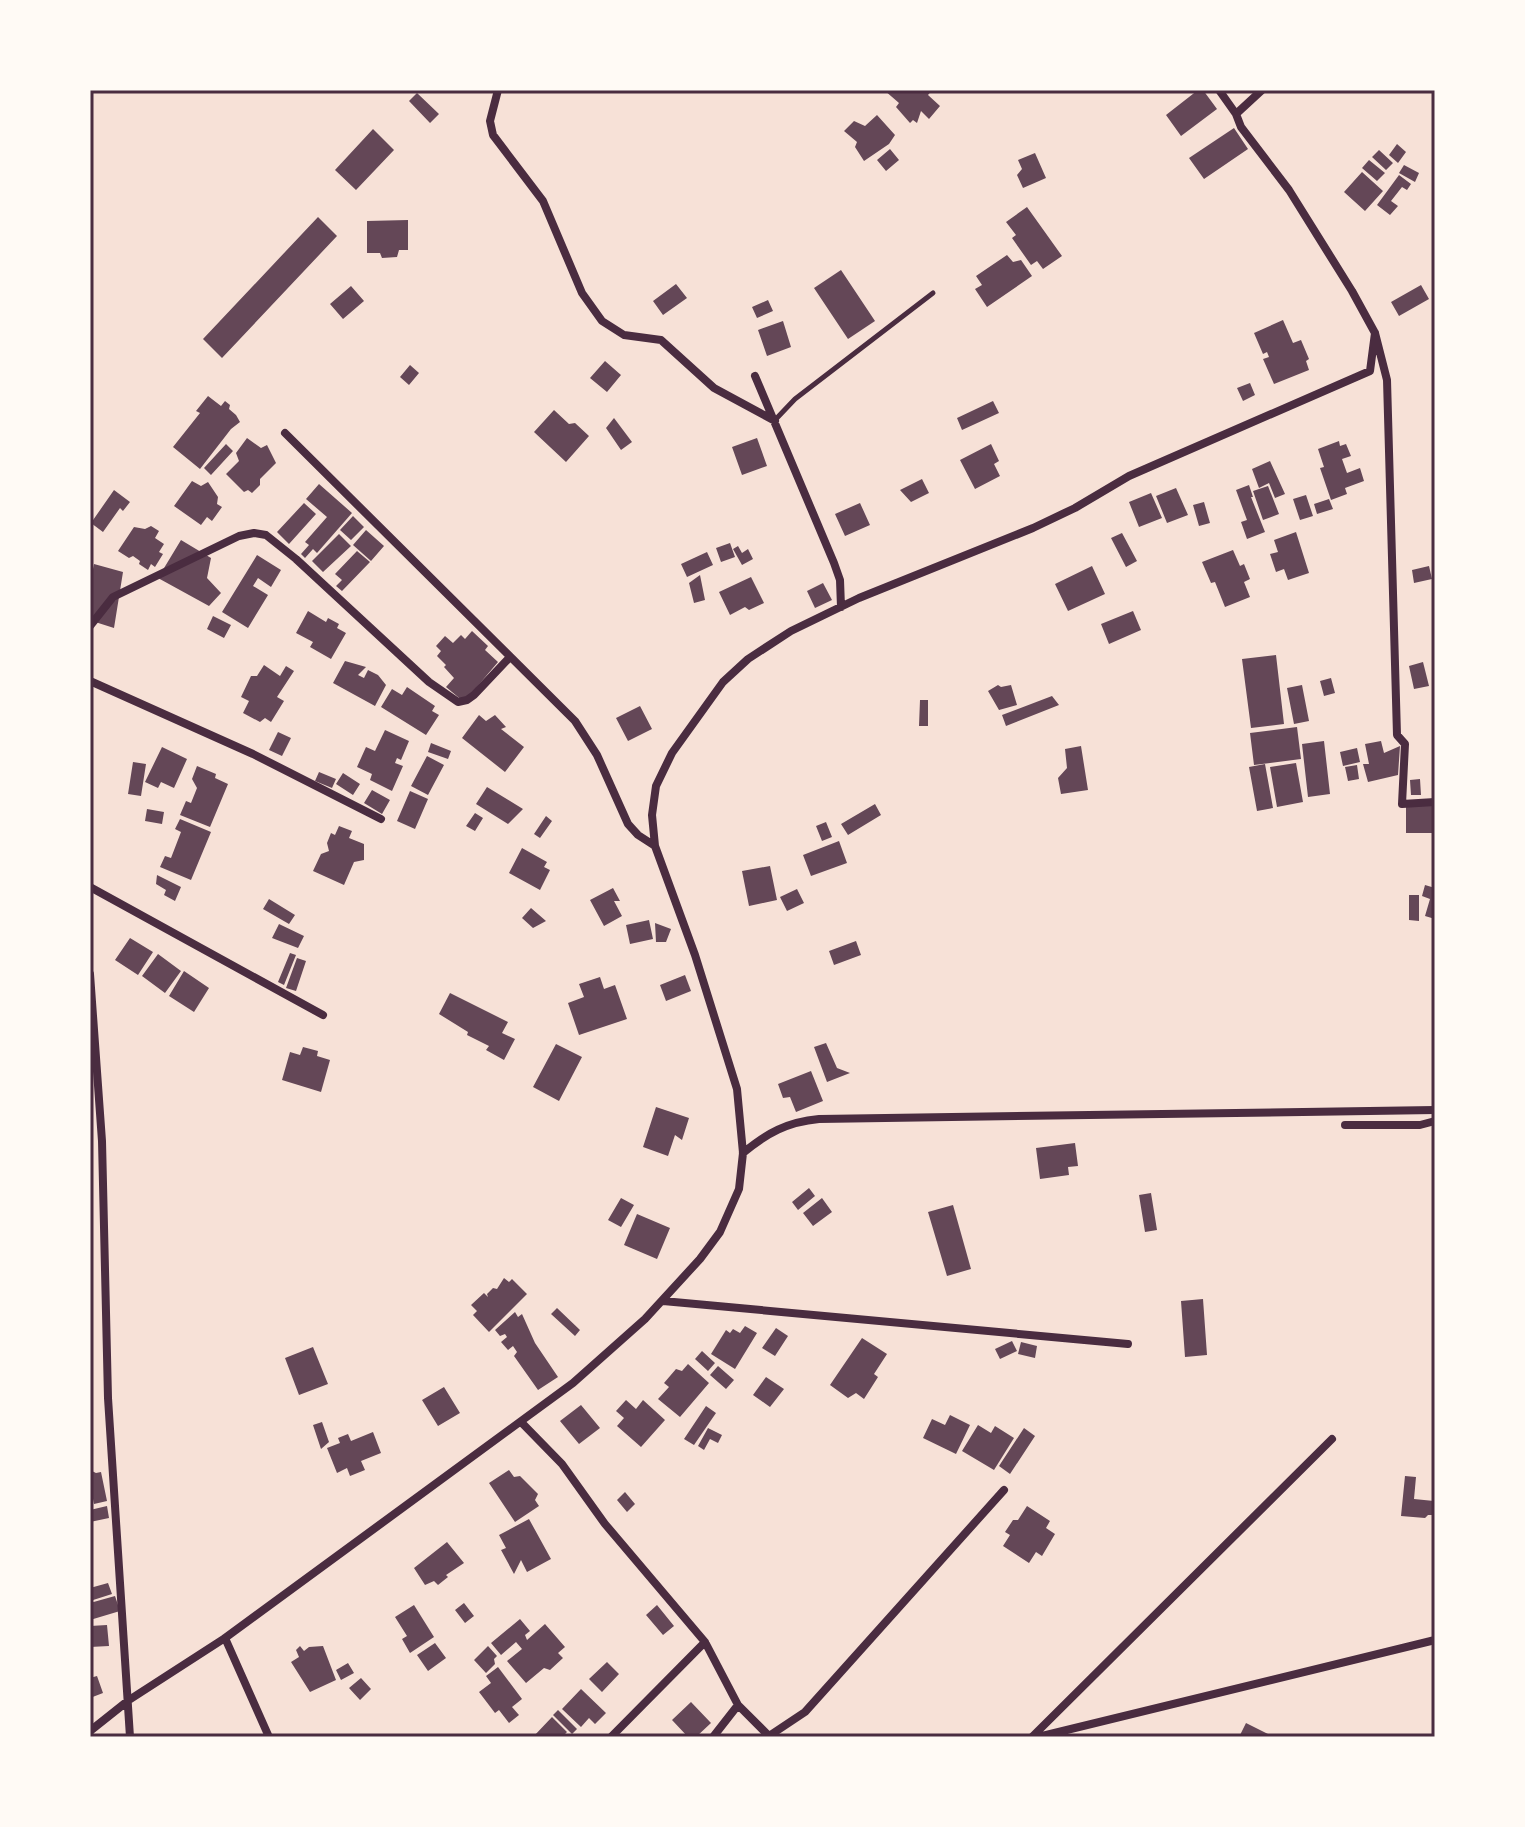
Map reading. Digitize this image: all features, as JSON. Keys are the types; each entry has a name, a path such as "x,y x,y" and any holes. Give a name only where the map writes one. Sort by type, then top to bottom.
{"street":[{"path":"498,90 490,121 493,135 543,201 577,282 602,321 624,335 661,340 714,388 775,421"},
{"path":"1219,90 1241,127 1289,190 1323,242 1375,333 1387,380 1397,735 1405,744 1402,804 1435,802"},
{"path":"1236,114 1262,90"},
{"path":"1370,371 1375,333"},
{"path":"1370,371 1387,380"},
{"path":"90,1731 129,1700 225,1638 573,1383 663,1301 720,1232 739,1189 743,1153 737,1089 695,955 655,846 652,815 656,786 672,753 723,682 748,659 781,638 841,607 1033,528 1075,508 1129,476 1370,371"},
{"path":"755,376 834,563 840,580 841,607"},
{"path":"285,433 575,721 593,747 628,824 655,846"},
{"path":"90,626 113,597 239,536 254,533 266,535 296,559 429,682 458,702 474,695 510,657"},
{"path":"90,681 253,754 381,819"},
{"path":"90,887 323,1015"},
{"path":"90,974 102,1141 108,1398 130,1737"},
{"path":"743,1153 784,1125 819,1119 1435,1110"},
{"path":"1345,1125 1420,1125 1435,1121"},
{"path":"663,1301 1128,1344"},
{"path":"521,1422 562,1464 605,1524 705,1642 738,1705 770,1736 805,1712 1004,1490"},
{"path":"1035,1737 1332,1439"},
{"path":"225,1638 269,1737"},
{"path":"1035,1737 1435,1640"},
{"path":"611,1737 705,1642"},
{"path":"713,1737 738,1705"}],"lane":[{"path":"775,421 795,399 933,293"}],"building":[{"path":"884,90 932,90 928,95 940,106 929,119 921,111 917,123 913,120 910,123 896,107 899,103"},
{"path":"1198,90 1203,90 1217,109 1181,136 1166,115"},
{"path":"417,93 439,114 430,123 409,101"},
{"path":"877,115 895,135 889,144 864,161 855,147 857,142 844,131 854,121 865,126"},
{"path":"1234,128 1248,149 1204,179 1189,158"},
{"path":"373,129 394,150 356,190 335,170"},
{"path":"1397,144 1406,152 1398,163 1389,155"},
{"path":"890,149 899,160 886,171 877,160"},
{"path":"1379,150 1393,163 1386,170 1372,157"},
{"path":"1035,153 1046,178 1023,188 1017,175 1022,169 1018,160"},
{"path":"1369,160 1385,173 1377,181 1362,168"},
{"path":"1404,165 1419,173 1415,182 1399,173"},
{"path":"1362,172 1383,191 1365,211 1344,192"},
{"path":"1399,175 1411,184 1407,190 1402,187 1391,201 1398,206 1390,215 1377,205"},
{"path":"1027,207 1062,256 1043,269 1037,261 1031,265 1012,238 1016,235 1006,222"},
{"path":"318,217 337,236 222,358 203,339"},
{"path":"408,220 408,250 399,250 397,257 382,258 380,253 367,253 367,221"},
{"path":"1007,255 1013,262 1021,260 1032,276 987,307 975,289 982,285 976,276"},
{"path":"841,270 875,321 848,339 814,288"},
{"path":"676,284 687,298 663,315 653,301"},
{"path":"1421,285 1429,299 1399,316 1391,302"},
{"path":"351,286 364,301 343,319 330,304"},
{"path":"768,300 773,311 757,318 752,307"},
{"path":"1283,320 1293,343 1301,340 1309,359 1306,361 1309,370 1274,384 1263,359 1269,357 1267,352 1263,354 1254,333"},
{"path":"783,321 791,347 767,356 758,330"},
{"path":"605,361 621,375 607,392 590,378"},
{"path":"410,365 419,373 409,385 400,377"},
{"path":"1250,383 1255,395 1243,401 1237,388"},
{"path":"208,396 221,406 225,401 230,405 229,409 240,422 200,469 173,447 200,413 196,411"},
{"path":"993,401 999,413 962,430 957,418"},
{"path":"554,410 589,436 566,462 534,432"},
{"path":"614,418 632,442 621,450 606,428"},
{"path":"247,438 261,448 267,445 276,463 260,479 260,485 252,493 248,490 244,492 226,474 239,461 236,453"},
{"path":"757,438 767,466 742,475 732,447"},
{"path":"1339,441 1340,446 1346,444 1351,456 1342,459 1347,473 1360,468 1364,481 1345,488 1347,494 1331,500 1320,468 1324,467 1318,449"},
{"path":"226,444 233,451 211,475 204,468"},
{"path":"991,444 999,461 994,464 1000,476 975,489 960,460"},
{"path":"1270,461 1285,494 1275,498 1269,483 1259,488 1252,469"},
{"path":"922,479 929,493 911,502 900,490"},
{"path":"192,481 201,486 208,482 218,497 217,504 222,507 212,521 207,517 201,525 174,506"},
{"path":"319,484 352,513 317,553 313,549 305,558 301,554 309,545 305,542 327,517 306,499"},
{"path":"1249,485 1265,532 1247,539 1241,522 1247,520 1236,490"},
{"path":"1268,486 1279,514 1263,520 1253,491"},
{"path":"1176,488 1188,515 1167,523 1156,496"},
{"path":"114,490 130,502 123,511 120,508 103,532 91,523"},
{"path":"1151,493 1162,518 1139,527 1129,502"},
{"path":"1306,495 1313,516 1300,520 1293,499"},
{"path":"1329,499 1333,509 1317,514 1314,504"},
{"path":"1204,502 1210,523 1199,526 1193,505"},
{"path":"304,503 316,514 289,544 277,532"},
{"path":"860,503 870,525 845,536 835,514"},
{"path":"353,516 364,527 351,540 340,530"},
{"path":"151,526 159,531 155,538 164,544 159,552 163,554 155,567 151,564 148,570 133,556 129,558 118,551 134,527 145,529"},
{"path":"366,530 384,546 371,561 353,545"},
{"path":"1296,532 1309,573 1288,580 1284,569 1276,572 1270,554 1278,552 1274,540"},
{"path":"1122,533 1137,561 1126,567 1111,538"},
{"path":"339,534 351,546 323,572 312,561"},
{"path":"181,540 211,558 207,578 221,593 209,606 158,578"},
{"path":"730,543 735,557 721,562 716,548"},
{"path":"738,546 742,553 748,549 753,559 742,565 733,549"},
{"path":"1233,550 1240,566 1244,564 1250,579 1244,582 1250,597 1225,607 1215,582 1211,583 1202,562"},
{"path":"357,551 370,562 342,591 336,586 342,580 335,574"},
{"path":"707,552 713,565 687,577 681,564"},
{"path":"257,555 281,570 271,587 258,578 253,586 268,595 248,628 222,612"},
{"path":"94,564 123,572 114,628 92,621 90,584"},
{"path":"1092,566 1105,594 1068,611 1055,584"},
{"path":"1429,566 1432,579 1414,583 1412,570"},
{"path":"700,575 705,600 694,603 689,583"},
{"path":"751,577 764,603 749,610 745,607 730,615 719,592"},
{"path":"823,583 832,600 815,608 807,591"},
{"path":"308,611 326,622 328,618 339,624 337,628 346,633 331,659 310,647 313,642 296,633"},
{"path":"1133,611 1141,630 1109,644 1101,624"},
{"path":"213,616 231,625 224,638 207,629"},
{"path":"472,631 488,646 485,650 498,662 464,702 446,687 454,678 437,656 441,651 436,646 445,636 453,643 461,635 465,639"},
{"path":"1276,655 1284,724 1251,728 1242,659"},
{"path":"345,661 366,667 358,675 364,678 368,670 378,675 386,685 375,706 333,683"},
{"path":"1423,662 1429,686 1414,689 1409,666"},
{"path":"264,665 280,676 286,666 294,671 277,697 284,701 271,722 265,718 260,722 243,713 249,701 241,697 251,676 257,676"},
{"path":"1331,678 1335,693 1324,696 1320,681"},
{"path":"998,685 1011,685 1017,705 999,710 988,691"},
{"path":"1302,685 1309,721 1294,724 1287,688"},
{"path":"407,687 435,706 432,711 439,715 426,735 381,707 392,689 402,695"},
{"path":"1052,696 1059,705 1006,726 1002,715"},
{"path":"920,700 928,700 928,726 919,726"},
{"path":"640,706 652,729 628,741 616,718"},
{"path":"479,715 486,721 495,715 506,727 501,729 524,747 505,772 462,738"},
{"path":"1297,727 1301,759 1254,765 1250,733"},
{"path":"385,730 409,741 401,760 397,758 395,763 403,766 392,791 370,780 372,774 357,767 366,747 375,751"},
{"path":"278,732 291,738 282,756 269,750"},
{"path":"1324,741 1330,794 1308,797 1302,744"},
{"path":"1381,741 1384,753 1400,746 1398,775 1368,782 1363,764 1369,764 1365,744"},
{"path":"431,743 451,751 448,759 428,752"},
{"path":"1081,746 1088,790 1061,794 1058,778 1067,768 1065,749"},
{"path":"162,747 187,759 174,788 161,782 158,788 145,782"},
{"path":"1357,748 1360,762 1343,766 1340,752"},
{"path":"427,756 444,765 428,795 411,786"},
{"path":"133,762 146,764 141,796 128,794"},
{"path":"1296,763 1303,802 1277,807 1270,767"},
{"path":"1265,764 1273,808 1257,811 1249,767"},
{"path":"1357,765 1359,779 1348,781 1345,767"},
{"path":"197,766 216,774 215,778 228,784 210,827 180,815 186,801 191,803 197,788 192,779"},
{"path":"319,772 336,779 332,788 315,781"},
{"path":"343,773 360,784 353,795 336,784"},
{"path":"1420,779 1421,795 1411,795 1410,780"},
{"path":"487,787 523,809 508,824 476,804"},
{"path":"372,790 390,800 382,814 364,803"},
{"path":"410,791 428,799 415,829 397,821"},
{"path":"875,804 881,815 848,835 841,824"},
{"path":"1435,805 1435,833 1406,833 1406,806"},
{"path":"147,809 164,812 162,824 145,821"},
{"path":"475,813 483,818 475,831 466,826"},
{"path":"546,816 552,821 540,838 534,834"},
{"path":"180,819 211,832 191,880 160,867 165,856 171,858 181,832 175,829"},
{"path":"826,822 832,837 822,841 816,826"},
{"path":"339,826 352,831 349,838 364,844 364,860 354,862 344,885 313,871 321,854 329,851 327,843 331,833 335,835"},
{"path":"839,841 847,863 811,876 803,855"},
{"path":"522,848 547,862 544,867 550,870 540,890 509,873"},
{"path":"770,866 777,900 749,906 742,871"},
{"path":"157,875 181,887 175,901 164,895 166,890 156,884"},
{"path":"1425,885 1435,888 1435,919 1425,916 1430,899 1422,896"},
{"path":"613,888 620,901 614,901 622,916 604,926 590,900"},
{"path":"797,889 804,903 787,911 780,897"},
{"path":"1409,895 1419,895 1419,921 1409,920"},
{"path":"269,899 295,915 289,924 263,909"},
{"path":"531,908 546,921 533,928 522,918"},
{"path":"649,920 653,939 630,944 626,925"},
{"path":"655,923 671,929 666,942 656,942"},
{"path":"279,924 304,936 298,948 272,938"},
{"path":"130,938 153,952 138,975 115,960"},
{"path":"856,941 861,955 834,965 829,951"},
{"path":"290,953 296,955 284,985 278,982"},
{"path":"158,954 181,971 165,993 142,976"},
{"path":"297,958 306,961 296,991 286,988"},
{"path":"184,971 209,988 194,1012 169,996"},
{"path":"685,975 691,991 666,1001 660,985"},
{"path":"600,977 604,989 615,985 627,1019 579,1035 568,1003 584,997 579,984"},
{"path":"450,993 508,1022 502,1033 515,1039 504,1060 486,1050 489,1046 467,1035 468,1032 439,1014"},
{"path":"826,1043 837,1068 850,1073 827,1082 814,1047"},
{"path":"556,1044 582,1057 559,1101 533,1087"},
{"path":"303,1047 318,1051 317,1056 330,1060 321,1092 282,1080 290,1052 300,1055"},
{"path":"811,1071 823,1101 796,1112 790,1097 783,1098 778,1084"},
{"path":"656,1107 689,1118 682,1140 675,1135 668,1156 643,1147"},
{"path":"1075,1143 1078,1166 1068,1167 1069,1175 1040,1179 1036,1148"},
{"path":"809,1188 815,1196 798,1210 792,1202"},
{"path":"1151,1193 1157,1230 1145,1232 1139,1195"},
{"path":"621,1198 634,1205 621,1227 608,1220"},
{"path":"822,1198 832,1212 813,1226 803,1213"},
{"path":"953,1205 971,1269 947,1276 928,1212"},
{"path":"637,1214 670,1228 657,1259 624,1245"},
{"path":"504,1278 509,1282 512,1279 527,1294 489,1332 473,1315 477,1311 471,1305 484,1293 488,1297 487,1294 493,1288 497,1289"},
{"path":"1203,1299 1207,1355 1185,1357 1181,1301"},
{"path":"557,1308 580,1330 575,1336 551,1314"},
{"path":"515,1312 518,1317 522,1314 535,1343 558,1377 538,1390 514,1356 517,1352 513,1346 508,1350 501,1342 507,1337 505,1334 500,1336 495,1330"},
{"path":"745,1326 757,1333 735,1369 711,1354 726,1330 730,1333 733,1329 740,1333"},
{"path":"776,1328 788,1336 775,1356 762,1348"},
{"path":"862,1338 887,1354 874,1374 878,1377 864,1399 856,1393 848,1398 830,1385"},
{"path":"1012,1341 1017,1351 1000,1359 995,1349"},
{"path":"1021,1342 1037,1346 1035,1358 1018,1354"},
{"path":"313,1347 328,1384 299,1395 285,1358"},
{"path":"702,1351 715,1363 708,1371 695,1359"},
{"path":"688,1364 709,1383 680,1417 658,1399 669,1387 664,1383 676,1369 682,1371"},
{"path":"718,1366 734,1380 726,1389 710,1375"},
{"path":"766,1377 784,1389 770,1407 753,1395"},
{"path":"444,1387 460,1413 438,1426 422,1400"},
{"path":"626,1400 636,1409 643,1400 665,1420 641,1447 617,1426 624,1418 616,1411"},
{"path":"581,1405 600,1428 579,1444 560,1421"},
{"path":"706,1406 716,1413 694,1445 684,1439"},
{"path":"950,1415 970,1425 956,1454 923,1438 932,1419 945,1425"},
{"path":"322,1422 329,1442 321,1449 313,1425"},
{"path":"978,1425 991,1433 995,1426 1014,1438 994,1470 962,1451"},
{"path":"708,1428 722,1435 718,1443 710,1439 704,1450 698,1446"},
{"path":"1024,1428 1035,1436 1010,1474 999,1466"},
{"path":"373,1432 381,1453 361,1461 365,1470 350,1476 347,1468 337,1473 327,1448 340,1443 338,1438 348,1434 351,1441"},
{"path":"90,1470 101,1472 107,1501 94,1504 93,1499 90,1500"},
{"path":"509,1470 538,1494 535,1500 539,1506 515,1522 489,1483"},
{"path":"1405,1476 1416,1477 1414,1499 1434,1501 1433,1515 1425,1518 1401,1516"},
{"path":"625,1492 635,1504 627,1512 617,1500"},
{"path":"107,1506 109,1518 90,1522 90,1510"},
{"path":"1027,1506 1050,1521 1046,1528 1055,1534 1042,1556 1036,1552 1029,1563 1003,1546 1010,1535 1005,1532"},
{"path":"529,1519 551,1559 527,1572 521,1560 514,1574 501,1550 506,1548 499,1535"},
{"path":"447,1542 464,1563 446,1575 448,1577 438,1585 434,1581 425,1585 414,1568"},
{"path":"108,1583 112,1594 90,1601 90,1588"},
{"path":"115,1596 120,1611 90,1620 90,1603"},
{"path":"464,1603 474,1616 465,1623 455,1610"},
{"path":"414,1605 434,1637 410,1653 402,1639 407,1636 395,1617"},
{"path":"657,1605 674,1626 663,1635 646,1615"},
{"path":"520,1619 530,1631 525,1635 527,1640 545,1624 565,1647 558,1653 563,1658 550,1670 544,1668 526,1683 507,1661 522,1649 516,1642 501,1655 491,1643"},
{"path":"107,1625 109,1646 90,1647 90,1626"},
{"path":"435,1643 446,1658 428,1671 417,1655"},
{"path":"300,1646 304,1651 309,1647 323,1646 336,1680 310,1692 291,1662 299,1657 296,1650"},
{"path":"488,1646 497,1656 495,1664 486,1673 474,1660"},
{"path":"607,1662 619,1674 602,1692 589,1679"},
{"path":"348,1663 354,1673 341,1680 336,1670"},
{"path":"498,1667 522,1699 512,1707 519,1715 509,1723 499,1710 495,1713 479,1692 491,1683 486,1676"},
{"path":"97,1676 103,1693 90,1698 90,1678"},
{"path":"361,1678 371,1689 360,1700 349,1688"},
{"path":"581,1689 606,1713 595,1724 589,1718 581,1727 562,1709"},
{"path":"691,1702 711,1723 696,1737 688,1737 672,1720"},
{"path":"558,1710 577,1729 572,1734 553,1715"},
{"path":"552,1717 567,1732 562,1737 533,1737"},
{"path":"1246,1723 1274,1737 1239,1737"}]}
